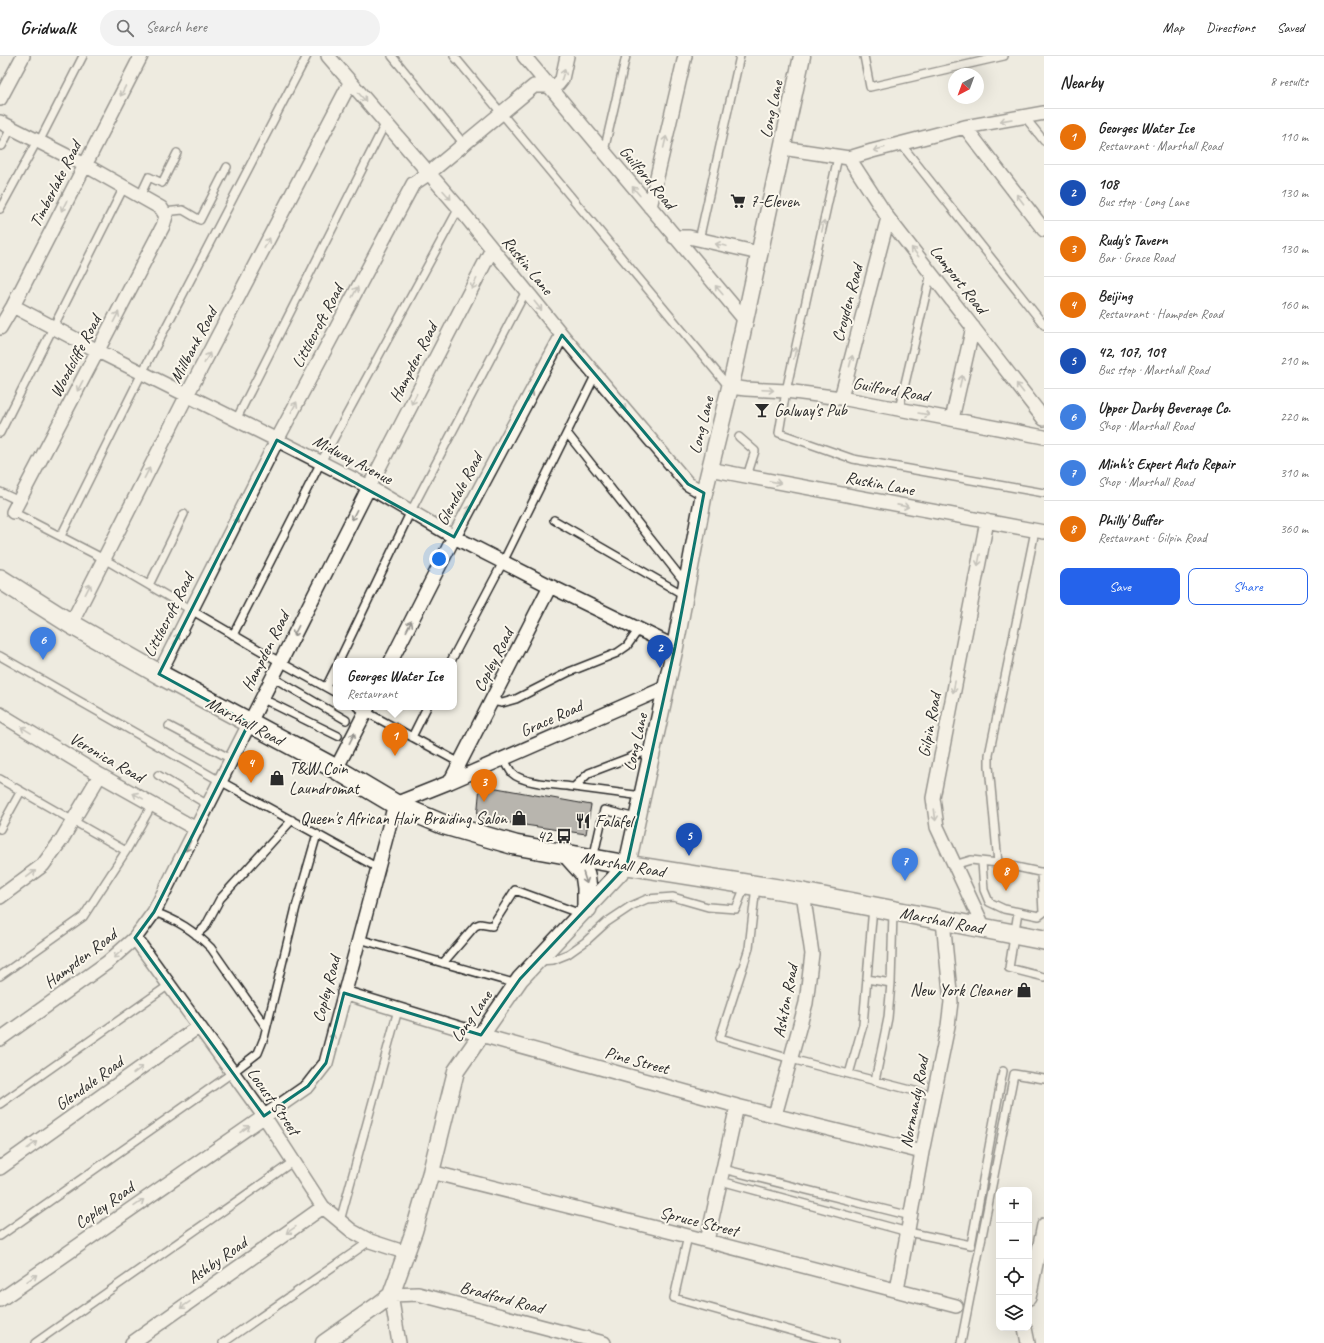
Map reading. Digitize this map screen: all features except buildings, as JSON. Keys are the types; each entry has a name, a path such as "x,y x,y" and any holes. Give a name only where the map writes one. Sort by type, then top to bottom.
{"main road":[{"name":"Marshall Road","path":"0,579 71,624 159,674 336,769 395,804 442,824 515,845 627,865 803,892 1044,940"},
{"path":"567,854 585,874 588,888 584,911"}],"street":[{"path":"0,99 23,56"},
{"name":"Timberlake Road","path":"0,328 13,306 141,56"},
{"name":"Ruskin Lane","path":"328,56 428,174 459,208 562,335 688,484 704,493"},
{"name":"Guilford Road","path":"524,56 744,320"},
{"path":"550,86 558,84 562,79 567,56"},
{"path":"650,207 685,56"},
{"name":"Long Lane","path":"391,1295 407,1254 431,1172 456,1071 517,984 627,865 636,818 667,687 709,469 729,387 802,56"},
{"name":"Millbank Road","path":"71,624 187,395 350,83"},
{"name":"Littlecroft Road","path":"159,674 277,440 413,184 428,174 534,86 550,86"},
{"path":"782,148 843,158 965,127 1044,113"},
{"path":"6,125 85,165 161,208 165,214"},
{"path":"965,127 1044,230"},
{"name":"Lamport Road","path":"843,158 1044,419"},
{"name":"Woodcliffe Road","path":"16,506 163,226 165,214"},
{"name":"Croyden Road","path":"841,398 888,218"},
{"path":"674,237 689,237 759,253"},
{"name":"Hampden Road","path":"0,1039 108,962 136,938 154,912 368,487 492,249"},
{"name":"Midway Avenue","path":"13,306 98,352 321,462 368,487 454,537 675,647"},
{"path":"952,419 973,327"},
{"name":"Glendale Road","path":"393,658 454,537 562,335"},
{"name":"Guilford Road","path":"729,387 786,391 841,398 1044,437"},
{"name":"Ruskin Lane","path":"709,469 1039,531"},
{"name":"Gilpin Road","path":"984,928 936,828 933,798 987,521"},
{"name":"Copley Road","path":"450,782 550,586"},
{"name":"Grace Road","path":"450,782 667,687"},
{"path":"336,769 363,710"},
{"name":"Veronica Road","path":"1,716 100,775 196,829"},
{"path":"0,897 43,865 62,839 100,775"},
{"path":"395,804 450,782"},
{"name":"Copley Road","path":"0,1300 308,1086 326,1063 395,804"},
{"name":"Ashton Road","path":"776,1115 806,1003 812,954 803,892"},
{"name":"Normandy Road","path":"897,1290 922,1152 948,1026 951,1002 943,921"},
{"name":"Locust Street","path":"136,938 198,1027 264,1116 323,1207 352,1231 370,1240 407,1254"},
{"name":"Pine Street","path":"344,993 481,1035 737,1106 922,1152"},
{"name":"Glendale Road","path":"0,1168 198,1027"},
{"path":"707,1241 737,1106"},
{"name":"Spruce Street","path":"431,1172 688,1236 956,1306"},
{"name":"Ashby Road","path":"132,1343 323,1207"},
{"path":"1030,1295 1044,1225"},
{"name":"Bradford Road","path":"391,1295 418,1294 604,1343"},
{"path":"324,1343 391,1295 399,1343"},
{"path":"1026,1331 1028,1343"}],"lane":[{"path":"0,209 83,56"},
{"path":"61,536 142,373 307,56"},
{"path":"392,56 464,144"},
{"path":"454,56 729,387"},
{"path":"604,151 626,56"},
{"path":"699,240 740,56"},
{"path":"864,56 870,87 1004,56"},
{"path":"1024,116 1044,142"},
{"path":"236,420 385,124"},
{"path":"0,146 2,146 6,125"},
{"path":"901,144 1044,325"},
{"path":"140,196 148,177 162,182 177,153"},
{"path":"843,158 786,391 779,433 853,458 1044,493"},
{"path":"165,214 183,210 200,220 227,167"},
{"path":"0,434 124,187"},
{"path":"233,635 321,462 459,208"},
{"path":"899,409 931,273"},
{"path":"340,658 411,512 526,291"},
{"path":"453,658 503,562 596,374"},
{"path":"567,433 685,590"},
{"path":"739,437 755,451 747,476"},
{"path":"0,492 16,506 61,536 104,559 233,635 333,691"},
{"path":"149,585 184,514"},
{"path":"554,520 685,590"},
{"path":"998,863 989,766 990,755 1039,531"},
{"path":"492,701 502,703 516,699 569,672 617,653 627,646 638,629"},
{"path":"0,656 220,781 378,868"},
{"path":"326,687 333,673"},
{"path":"272,677 346,720"},
{"path":"261,698 338,736"},
{"path":"365,710 460,763"},
{"path":"412,737 426,710"},
{"path":"169,726 231,759"},
{"path":"574,787 589,773 653,749"},
{"path":"504,759 512,773 524,779 546,784 642,796"},
{"path":"158,775 208,805"},
{"path":"0,779 126,851"},
{"path":"0,829 22,792"},
{"path":"0,976 83,917 126,851 152,805"},
{"path":"594,859 604,810 636,818"},
{"path":"196,935 205,927 220,899 292,820"},
{"path":"0,1236 232,1073 258,1053 261,1048 296,907 317,834"},
{"path":"954,865 971,860 998,863 1042,872 1043,913 1038,916 1018,912 1004,909 989,902 984,890 982,862"},
{"path":"537,962 553,960 568,954 585,942 607,922 631,906 647,899 673,897 708,907 736,908 751,884"},
{"path":"751,884 749,948 720,1038 791,1059 934,1096"},
{"path":"443,963 475,926 480,924 492,926 515,890 584,911"},
{"path":"849,1074 863,1025 873,907"},
{"path":"875,1081 888,1018 891,983 893,911"},
{"path":"154,912 175,919 211,948 266,1027"},
{"path":"1018,912 1009,968 1044,977"},
{"path":"358,939 517,984"},
{"path":"867,979 891,983"},
{"path":"0,1104 169,985"},
{"path":"340,1221 398,1010"},
{"path":"722,1175 908,1232 970,1245 1003,1071"},
{"path":"961,1343 1014,1074 1044,1079"},
{"path":"36,1343 294,1161"},
{"path":"722,1175 911,1216"},
{"path":"688,1236 674,1298 835,1343"},
{"path":"223,1343 370,1240"}],"highlighted area":[{"path":"562,335 688,484 704,493 675,647 627,865 520,979 481,1035 344,993 326,1063 308,1086 264,1116 135,938 154,912 249,723 159,674 277,440 454,537"}],"place":[{"name":"7-Eleven","path":"738,201"},
{"name":"Galway's Pub","path":"762,410"},
{"name":"Upper Darby Beverage Co.","path":"43,660"},
{"name":"108","path":"660,668"},
{"name":"Georges Water Ice","path":"395,756"},
{"name":"T&W Coin Laundromat","path":"277,778"},
{"name":"Beijing","path":"251,783"},
{"name":"Rudy's Tavern","path":"484,802"},
{"name":"Queen's African Hair Braiding Salon","path":"519,818"},
{"name":"Falafel","path":"583,821"},
{"name":"42","path":"564,836"},
{"name":"42, 107, 109","path":"689,856"},
{"name":"Minh's Expert Auto Repair","path":"905,881"},
{"name":"Philly' Buffer","path":"1006,891"},
{"name":"New York Cleaner","path":"1024,990"}]}
